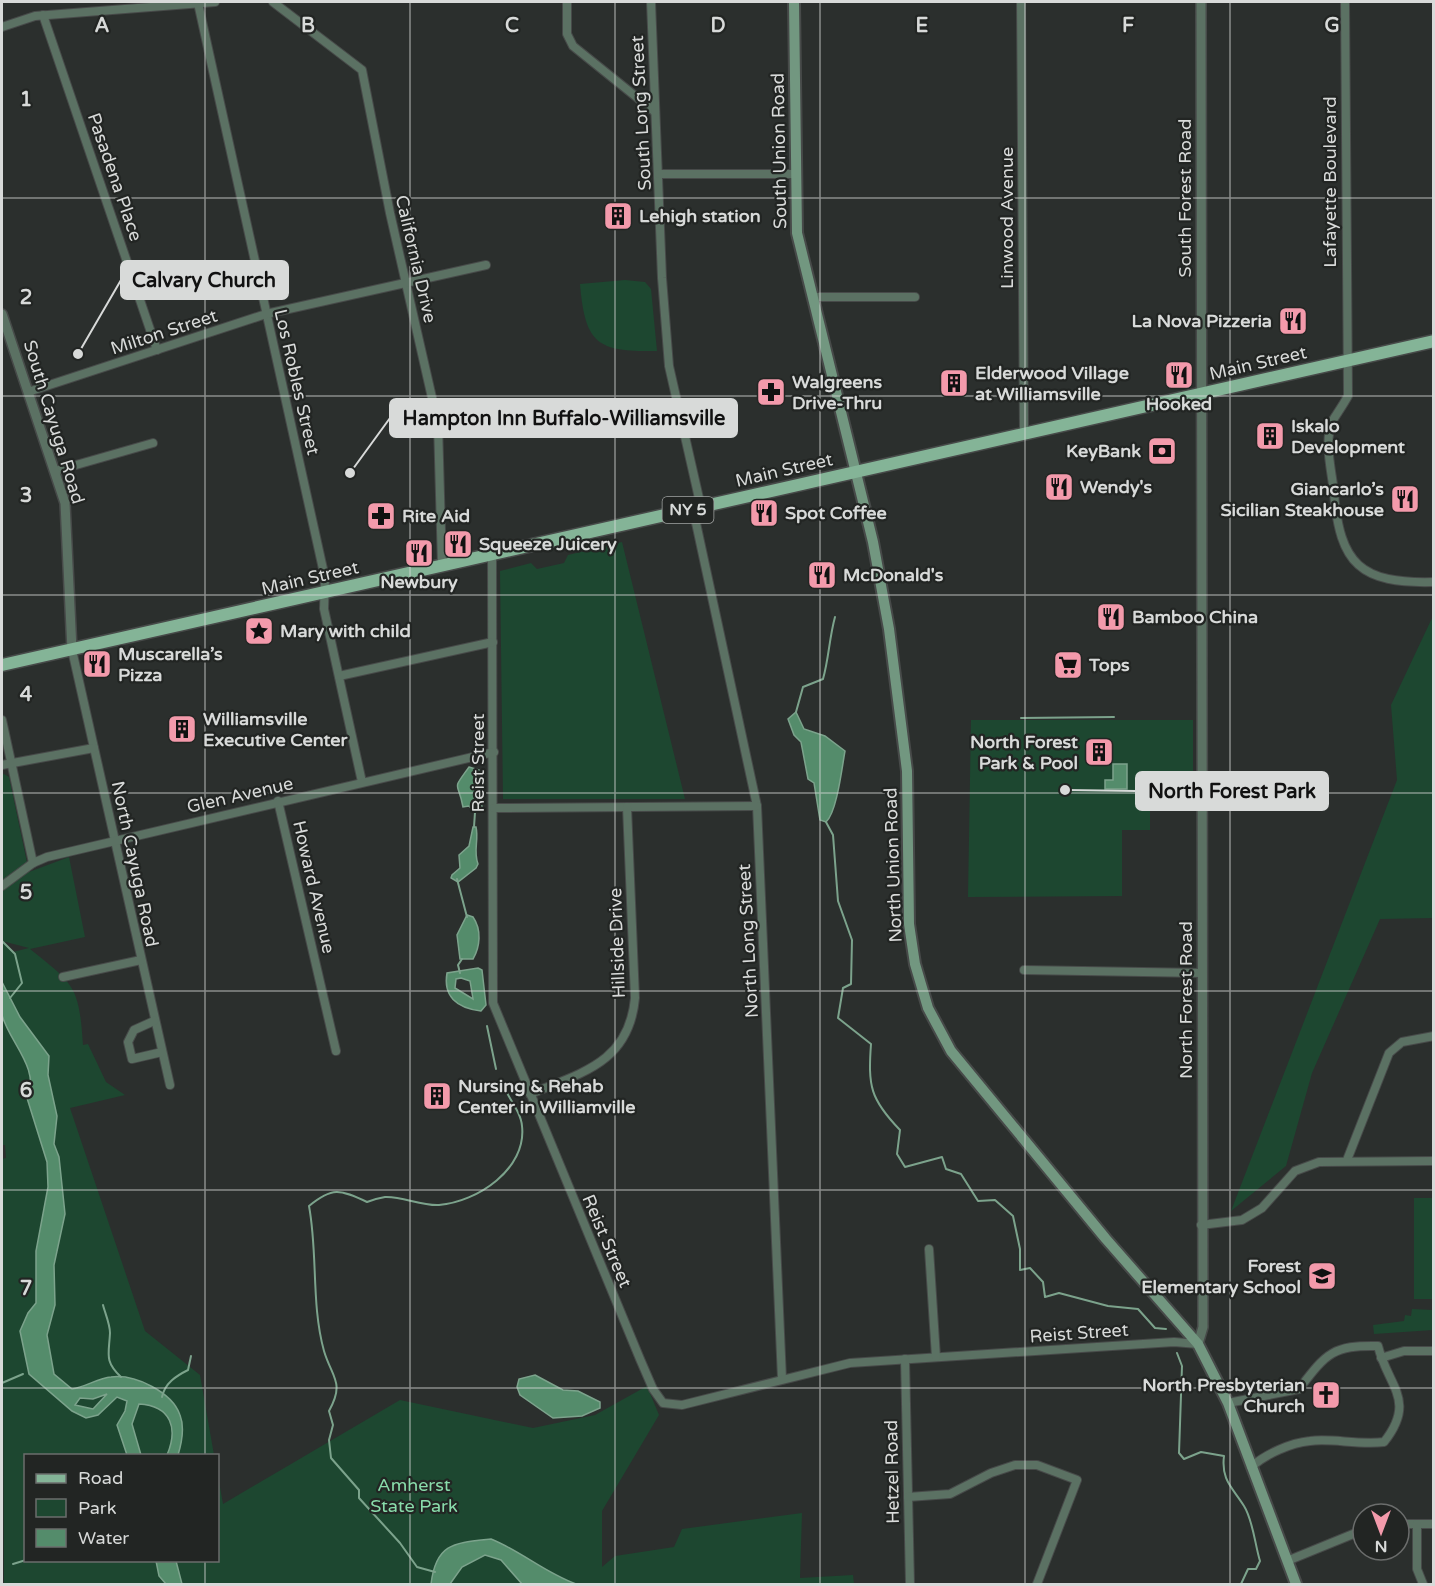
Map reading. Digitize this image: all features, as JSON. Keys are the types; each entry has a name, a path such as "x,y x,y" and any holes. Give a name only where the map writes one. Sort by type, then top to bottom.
{"main road":[{"name":"South Union Road","path":"794,2 794,174 797,233 857,472"},
{"name":"Main Street","path":"2,665 1434,341"},
{"name":"North Union Road","path":"857,472 876,555 902,717 907,782 909,924 915,964 928,1008 951,1051 1106,1239 1198,1344"},
{"path":"1198,1344 1228,1403 1296,1584"}],"street":[{"path":"2,27 43,15 215,2"},
{"name":"California Drive","path":"273,2 362,70 438,424 442,566"},
{"path":"567,2 567,34 573,46 655,112"},
{"name":"South Long Street","path":"651,2 662,278 669,366 697,508"},
{"name":"Linwood Avenue","path":"1021,2 1024,435"},
{"name":"South Forest Road","path":"1200,395 1201,2"},
{"name":"Lafayette Boulevard","path":"1345,2 1348,396 1333,420 1328,438 1341,542 1352,559 1380,577 1408,583 1434,582"},
{"name":"Los Robles Street","path":"198,3 325,578 324,609 362,782"},
{"name":"Pasadena Place","path":"43,15 157,350"},
{"path":"659,174 794,174"},
{"name":"Milton Street","path":"28,393 266,314 486,265"},
{"path":"813,297 915,297"},
{"name":"South Cayuga Road","path":"2,314 65,502 72,650"},
{"name":"North Forest Road","path":"1198,1344 1203,1327 1200,395"},
{"path":"55,471 153,443"},
{"name":"North Long Street","path":"697,508 757,806 782,1379"},
{"name":"Reist Street","path":"492,554 493,1003 649,1379 663,1403 682,1405 850,1363 1174,1342 1198,1344"},
{"path":"339,676 493,642"},
{"name":"North Cayuga Road","path":"72,650 170,1085"},
{"path":"2,720 33,863"},
{"path":"2,765 94,748"},
{"name":"Glen Avenue","path":"2,886 33,863 278,801 494,752"},
{"name":"Howard Avenue","path":"278,801 336,1052"},
{"path":"494,808 757,806"},
{"name":"Hillside Drive","path":"530,1094 600,1064 617,1048 628,1029 635,998 627,807"},
{"path":"63,976 141,960"},
{"path":"1024,970 1202,973"},
{"path":"154,1020 134,1030 128,1042 132,1059 162,1052"},
{"path":"1347,1160 1389,1053 1396,1045 1409,1039 1434,1036"},
{"path":"1201,1225 1242,1220 1262,1208 1295,1171 1319,1162 1434,1161"},
{"path":"929,1249 936,1357"},
{"path":"1228,1403 1286,1394 1299,1389 1322,1359 1349,1346 1378,1346 1381,1358 1394,1381 1400,1414 1394,1430 1384,1442 1361,1445 1310,1441 1263,1456 1251,1467"},
{"path":"1381,1358 1404,1351 1434,1351"},
{"name":"Hetzel Road","path":"905,1359 910,1584"},
{"path":"908,1497 950,1494 991,1473 1015,1465 1037,1465 1077,1480 1036,1583"},
{"path":"1411,1524 1434,1524"},
{"path":"1417,1524 1418,1569 1423,1584"},
{"path":"1287,1561 1351,1535"}],"green space":[{"path":"625,280 645,282 651,289 657,351 621,350 598,341 591,332 582,304 580,284"},
{"path":"622,542 685,799 503,799 500,571 531,563 537,569 564,563 568,555"},
{"path":"1433,616 1433,918 1380,919 1312,1073 1286,1166 1231,1211 1397,780 1391,705"},
{"path":"971,720 1193,720 1193,771 1160,771 1160,809 1150,809 1150,830 1122,830 1122,896 968,897"},
{"name":"Amherst State Park","path":"2,775 9,777 29,872 69,857 85,937 30,949 57,971 72,988 79,1010 83,1045 88,1044 106,1082 125,1095 70,1108 145,1331 200,1375 214,1454 24,1454 24,1562 219,1562 219,1482 223,1504 400,1400 533,1428 595,1415 647,1386 659,1415 602,1511 602,1567 615,1556 674,1547 682,1529 802,1513 800,1578 853,1575 854,1584 4,1584 2,1159 6,1158 5,1145 2,1145 2,942 13,952 29,948 2,941"},
{"path":"1414,1198 1433,1198 1433,1299 1414,1299"},
{"path":"1412,1309 1433,1310 1433,1330 1374,1334 1373,1325 1404,1321 1405,1315 1411,1316"}],"water":[{"path":"796,712 804,729 825,736 845,751 836,799 826,822 820,820 814,783 808,779 801,742 794,735 788,719"},
{"path":"1113,764 1127,764 1127,789 1105,789 1105,780 1113,780"},
{"path":"469,767 479,770 476,778 482,807 475,813 469,806 463,807 457,786"},
{"path":"473,827 476,827 477,832 478,864 458,882 451,878 460,868 459,855 469,846"},
{"path":"467,915 473,917 478,927 478,944 473,959 460,959 457,935"},
{"path":"478,968 482,970 486,1005 481,1011 465,1007 453,1000 447,988 447,973","holes":["456,979 470,981 473,999 455,988"]},
{"path":"2,982 20,1017 49,1056 48,1075 57,1116 54,1144 59,1157 65,1214 54,1265 55,1305 47,1335 54,1374 72,1389 106,1378 121,1377 131,1378 152,1386 169,1399 182,1420 178,1454 167,1454 172,1428 165,1414 159,1409 139,1404 132,1424 141,1454 127,1454 117,1425 125,1411 127,1401 117,1397 98,1415 86,1418 72,1411 29,1374 20,1331 28,1313 36,1303 36,1251 48,1187 47,1162 27,1098 30,1077 27,1066 6,1025 1,1003","holes":["107,1394 93,1409 75,1405 80,1398 93,1399"]},
{"path":"535,1375 563,1390 578,1391 600,1402 600,1408 582,1416 553,1418 520,1395 517,1387 519,1379"},
{"path":"491,1539 576,1584 522,1584 501,1560 485,1555 462,1567 450,1584 431,1584 433,1570 442,1553 457,1544"},
{"path":"156,1562 176,1562 182,1584 166,1584 159,1576"}],"waterway":[{"path":"796,712 803,687 823,679 835,617"},
{"path":"1021,718 1114,717"},
{"path":"474,827 475,812"},
{"path":"826,822 833,835 838,901 852,940 851,984 843,988 838,1018 871,1044 870,1071 873,1091 882,1109 900,1130 897,1154 905,1167 942,1157 946,1169 961,1174 978,1201 995,1200 1013,1216 1020,1249 1020,1270 1030,1268 1043,1282 1045,1297 1059,1293 1108,1306 1138,1309 1155,1328 1166,1329"},
{"path":"457,879 467,917"},
{"path":"2,941 15,954 22,983 10,998"},
{"path":"460,973 458,965 462,959"},
{"path":"487,1026 496,1069"},
{"path":"435,1572 417,1567 400,1543 359,1498 359,1490 331,1458 329,1440 333,1425 329,1411 337,1386 324,1351 317,1315 309,1206 324,1196 336,1192 350,1194 367,1202 391,1197 439,1205 454,1203 469,1197 497,1181 516,1156 521,1142 522,1126 501,1081"},
{"path":"103,1305 110,1330 110,1362 121,1377"},
{"path":"1177,1353 1182,1366 1179,1453 1184,1459 1201,1452 1224,1456 1226,1477 1244,1506 1252,1525 1260,1561 1256,1569 1248,1569 1241,1584"},
{"path":"162,1397 172,1380 188,1370 191,1356"},
{"path":"2,1383 23,1374"},
{"path":"13,1564 24,1561"}],"place":[{"name":"Lehigh station","path":"618,216"},
{"name":"La Nova Pizzeria","path":"1293,321"},
{"name":"Calvary Church","path":"78,354"},
{"name":"Hooked","path":"1179,375"},
{"name":"Elderwood Village at Williamsville","path":"954,383"},
{"name":"Walgreens Drive-Thru","path":"771,392"},
{"name":"Iskalo Development","path":"1270,436"},
{"name":"KeyBank","path":"1162,451"},
{"name":"Hampton Inn Buffalo-Williamsville","path":"350,473"},
{"name":"Wendy's","path":"1059,487"},
{"name":"Giancarlo’s Sicilian Steakhouse","path":"1405,499"},
{"name":"Spot Coffee","path":"764,513"},
{"name":"Rite Aid","path":"381,516"},
{"name":"Squeeze Juicery","path":"458,544"},
{"name":"Newbury","path":"419,553"},
{"name":"McDonald's","path":"822,575"},
{"name":"Bamboo China","path":"1111,617"},
{"name":"Mary with child","path":"259,631"},
{"name":"Muscarella’s Pizza","path":"97,664"},
{"name":"Tops","path":"1068,665"},
{"name":"Williamsville Executive Center","path":"182,729"},
{"name":"North Forest Park & Pool","path":"1099,752"},
{"name":"North Forest Park","path":"1065,790"},
{"name":"Nursing & Rehab Center in Williamville","path":"437,1096"},
{"name":"Forest Elementary School","path":"1322,1276"},
{"name":"North Presbyterian Church","path":"1326,1395"}]}
